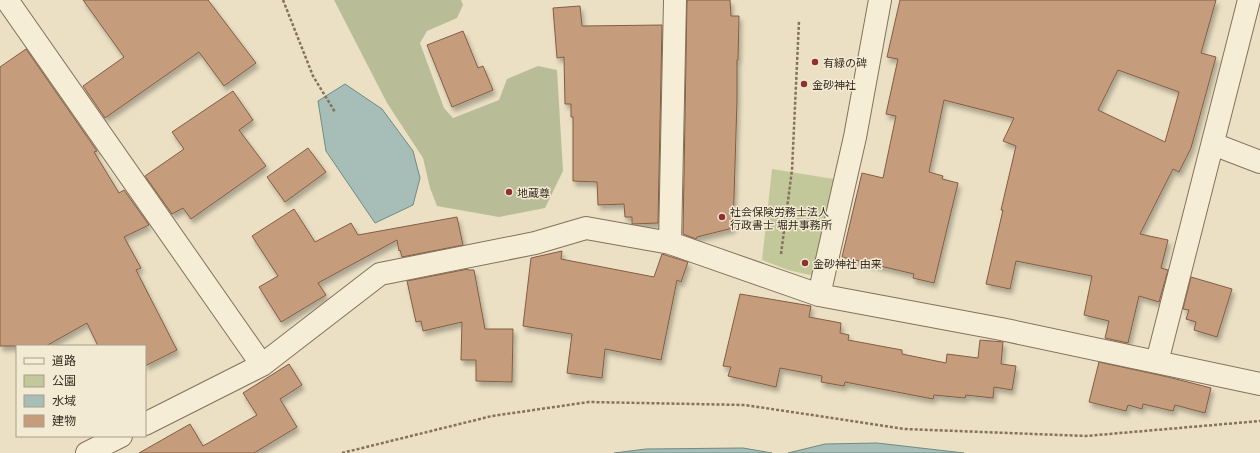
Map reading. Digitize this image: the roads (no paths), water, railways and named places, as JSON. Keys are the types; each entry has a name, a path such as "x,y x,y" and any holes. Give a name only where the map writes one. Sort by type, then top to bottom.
{"street":[{"path":"7,0 262,365"},
{"path":"670,243 675,0"},
{"path":"819,295 855,137 880,0"},
{"path":"1157,362 1249,0"},
{"path":"1253,0 1260,3"},
{"path":"1213,144 1260,162"},
{"path":"146,423 262,365 380,274 535,243 586,228 670,243 819,295 1002,329 1260,384"},
{"path":"87,453 119,437"}],"water":[{"path":"345,84 382,109 413,151 420,178 413,205 375,223 326,151 318,101"},
{"path":"877,443 964,453 788,453 825,444"},
{"path":"743,448 772,453 614,453 646,449"}],"place":[{"name":"有緑の碑","path":"815,62"},
{"name":"金砂神社","path":"804,84"},
{"name":"地蔵尊","path":"509,192"},
{"name":"社会保険労務士法人 行政書士 堀井事務所","path":"722,217"},
{"name":"金砂神社 由来","path":"805,263"}]}
